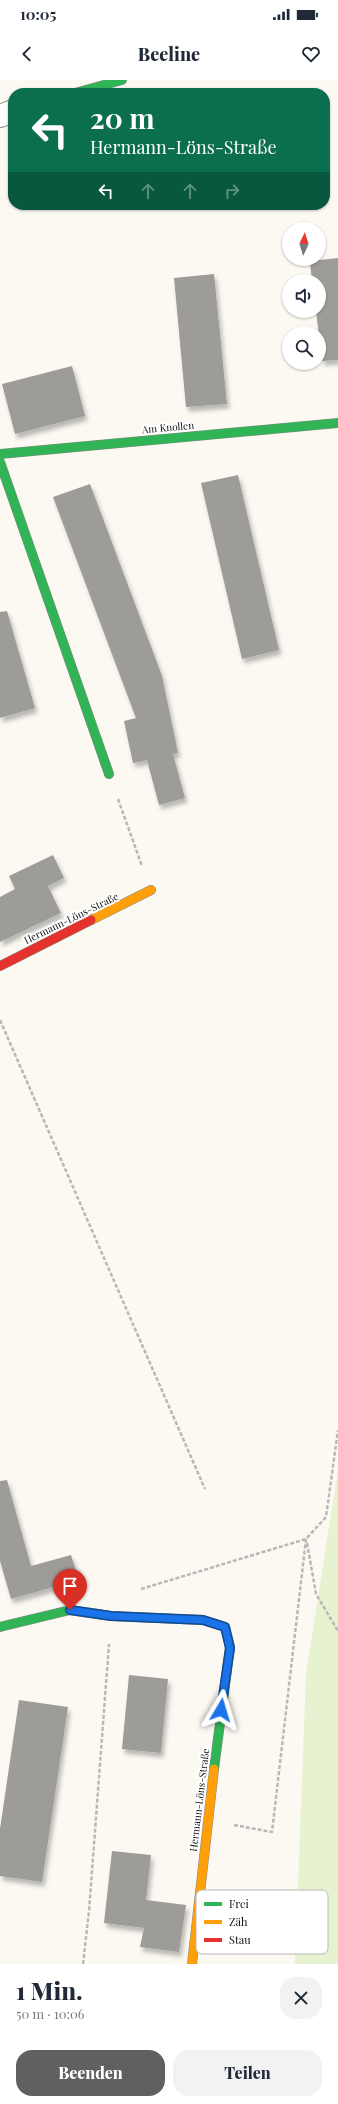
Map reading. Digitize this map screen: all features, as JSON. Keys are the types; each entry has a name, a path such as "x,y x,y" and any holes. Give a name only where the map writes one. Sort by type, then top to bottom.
{"street":[{"path":"93,88 122,80"},
{"name":"Am Knollen","path":"0,454 338,423"},
{"path":"0,462 109,774"},
{"name":"Hermann-Löns-Straße","path":"0,966 151,890"},
{"name":"Hermann-Löns-Straße","path":"0,1627 70,1610 111,1616 203,1620 225,1627 230,1648 207,1820 200,1890"},
{"name":"Hermann-Löns-Straße","path":"192,1964 196,1926"}],"path":[{"path":"109,774 132,841"},
{"path":"0,1020 205,1489"},
{"path":"139,1590 306,1539 326,1517 338,1430"},
{"path":"306,1539 316,1594 338,1631"},
{"path":"207,1820 272,1832 306,1539"},
{"path":"83,1964 111,1616"}],"green space":[{"path":"338,1470 338,1964 295,1964 295,1954 328,1954 328,1890 298,1890 306,1674"}],"building":[{"path":"338,258 338,360 326,361 326,326 318,326 317,318 326,318 326,274 311,274 310,266 326,266 326,259"},
{"path":"214,274 227,404 186,407 174,278"},
{"path":"72,366 85,416 15,434 2,384"},
{"path":"238,475 279,650 242,659 201,483"},
{"path":"90,484 162,676 178,753 173,754 185,798 159,805 147,760 133,763 124,721 136,718 53,497"},
{"path":"7,611 35,708 0,718 0,612"},
{"path":"53,855 64,878 48,886 61,913 0,942 0,897 15,889 9,876"},
{"path":"7,1480 31,1566 71,1555 79,1580 11,1599 0,1561 0,1481"},
{"path":"129,1675 168,1679 161,1753 122,1749"},
{"path":"19,1700 68,1707 42,1882 0,1876 0,1829"},
{"path":"112,1851 151,1855 146,1900 186,1905 179,1952 140,1947 144,1928 104,1923"}],"traffic: fast":[{"path":"93,88 122,80"},
{"path":"0,454 338,423"},
{"path":"0,462 109,774"},
{"path":"0,1627 70,1610 111,1616 203,1620 225,1627 230,1647 214,1769"}],"traffic: slow":[{"path":"91,920 151,890"},
{"path":"200,1890 214,1769"},
{"path":"192,1964 196,1929"}],"traffic: jam":[{"path":"0,966 91,920"}],"route":[{"path":"70,1610 111,1616 203,1620 225,1627 230,1648 221,1710"}]}
